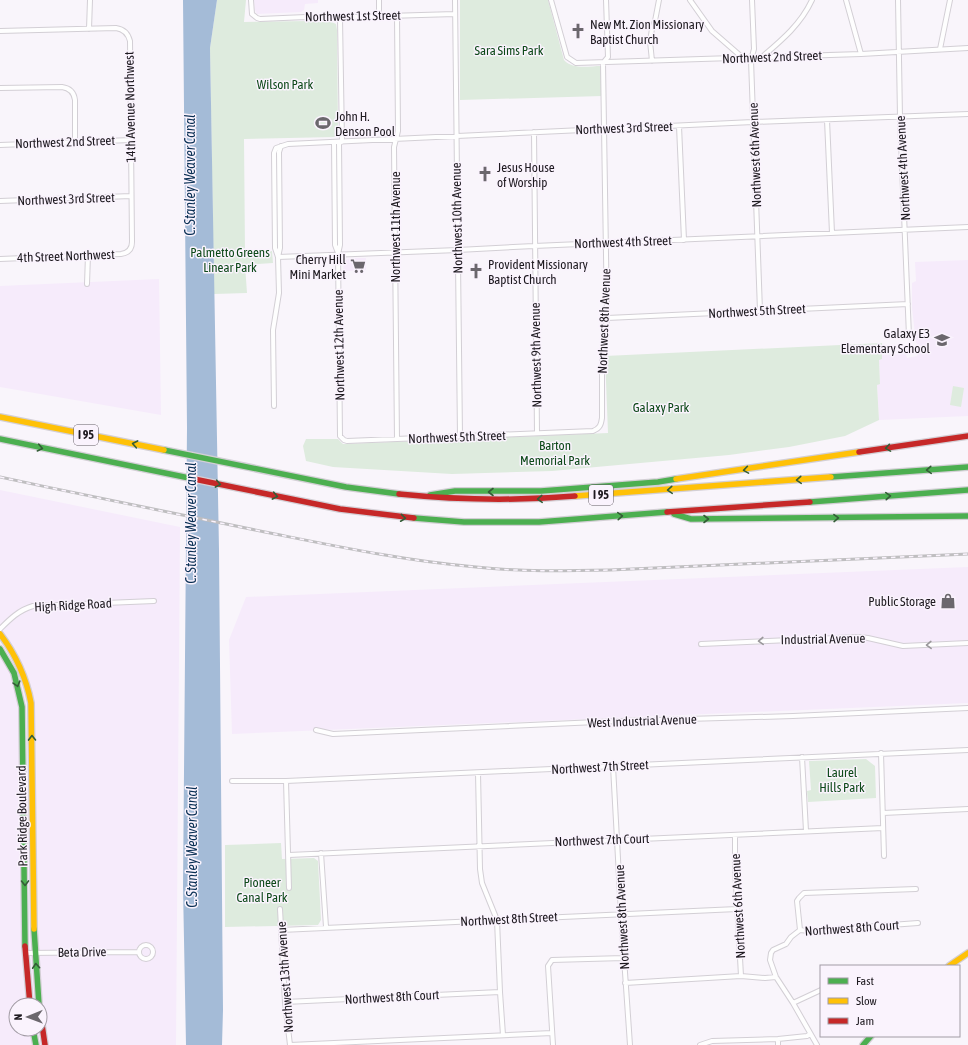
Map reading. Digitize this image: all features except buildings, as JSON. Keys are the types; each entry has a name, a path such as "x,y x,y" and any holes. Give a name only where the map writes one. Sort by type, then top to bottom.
{"main road":[{"name":"I 95","path":"0,417 364,490 416,497 470,500 548,499 968,467"},
{"path":"416,497 455,491 535,491 658,482 968,436"},
{"name":"I 95","path":"0,439 358,512 448,522 539,522 968,490"},
{"path":"668,512 691,519 968,516"},
{"name":"Park Ridge Boulevard","path":"0,634 15,655 26,678 30,695 32,716 35,953 38,997"},
{"name":"Park Ridge Boulevard","path":"0,649 14,673 19,690 23,717 25,953 29,997"},
{"path":"950,965 968,953"},
{"path":"44,1037 46,1045"},
{"path":"863,1045 870,1037"}],"street":[{"path":"90,0 90,29"},
{"name":"Northwest 1st Street","path":"251,0 252,14 260,19 455,14"},
{"path":"379,0 379,16"},
{"name":"Northwest 10th Avenue","path":"455,0 460,436"},
{"name":"Northwest 2nd Street","path":"551,0 567,57 576,63 861,54 968,48"},
{"name":"Northwest 8th Avenue","path":"600,427 602,418 602,355 606,318 605,129 603,63 608,57 606,0"},
{"path":"652,61 650,41 659,0"},
{"path":"690,0 712,31 743,58"},
{"name":"Northwest 6th Avenue","path":"752,0 754,49 751,58 760,311"},
{"path":"762,57 792,30 812,0"},
{"path":"846,0 861,54"},
{"name":"Northwest 4th Avenue","path":"898,0 900,118 906,230 909,336"},
{"path":"940,49 950,0"},
{"name":"Northwest 11th Avenue","path":"397,439 394,147 398,130 398,16"},
{"name":"Northwest 12th Avenue","path":"340,18 338,219 335,245 338,254 340,436"},
{"name":"14th Avenue Northwest","path":"0,31 119,28 129,37 132,196 132,242 130,249"},
{"path":"0,88 68,88 73,93 75,100 75,142"},
{"name":"Northwest 3rd Street","path":"278,257 280,248 277,215 279,152 281,145 753,122 900,118 968,114"},
{"path":"827,120 832,233"},
{"path":"679,126 684,240"},
{"name":"Northwest 9th Avenue","path":"534,132 537,433"},
{"name":"Northwest 2nd Street","path":"0,145 131,140"},
{"name":"Northwest 3rd Street","path":"0,202 132,196"},
{"name":"Northwest 4th Street","path":"278,257 968,227"},
{"name":"4th Street Northwest","path":"0,259 121,254 128,252 130,249"},
{"path":"87,284 88,255"},
{"path":"274,406 273,330 280,293 278,257"},
{"name":"Northwest 5th Street","path":"606,318 908,304"},
{"name":"Northwest 5th Street","path":"340,436 347,441 593,431 600,427"},
{"name":"High Ridge Road","path":"0,629 24,608 33,606 154,601"},
{"name":"Industrial Avenue","path":"701,644 856,637 868,638 903,646 968,644"},
{"name":"West Industrial Avenue","path":"316,730 333,734 610,721 793,716 968,708"},
{"path":"23,717 32,716"},
{"name":"Northwest 7th Street","path":"232,781 286,781 478,773 968,750"},
{"path":"881,753 884,856"},
{"path":"802,757 806,831"},
{"name":"Northwest 8th Avenue","path":"613,766 625,983 630,1045"},
{"path":"478,773 480,869 482,882 497,920 503,1035"},
{"path":"286,781 289,888"},
{"path":"883,813 968,809"},
{"name":"Northwest 7th Court","path":"321,853 883,828"},
{"name":"Northwest 6th Avenue","path":"735,835 741,976"},
{"path":"289,855 321,853 326,927"},
{"path":"24,858 33,858"},
{"path":"800,930 797,901 804,893 916,889"},
{"name":"Northwest 13th Avenue","path":"280,909 285,1002 290,1045"},
{"name":"Northwest 8th Street","path":"281,930 737,909"},
{"name":"Northwest 8th Court","path":"817,1045 776,976 770,960 773,950 786,944 791,937 800,930 809,931 918,923"},
{"name":"Beta Drive","path":"25,953 138,952"},
{"path":"553,1045 548,966 552,960 624,958"},
{"path":"625,983 741,976 765,978 776,976"},
{"path":"793,1003 820,990"},
{"name":"Northwest 8th Court","path":"285,1002 500,992"},
{"path":"290,1045 552,1033"},
{"path":"701,1045 712,1041 778,1039 807,1036 810,1034"},
{"path":"36,1042 44,1037"},
{"path":"778,1039 778,1045"}],"shaded area":[{"path":"254,0 318,0 318,3 305,4 304,10 301,12 257,14"},
{"path":"350,258 366,258 366,270 343,271 344,261"},
{"name":"Galaxy E3 Elementary School","path":"968,260 968,416 879,420 877,384 880,384 879,359 882,359 882,355 906,354 907,358 917,356 920,352 919,345 916,343 912,308 912,283 916,281 915,262"},
{"path":"159,279 161,415 0,387 0,286"},
{"path":"0,490 180,527 176,1045 0,1045"},
{"path":"968,567 968,703 232,734 229,640 246,597"}],"green space":[{"name":"Wilson Park","path":"217,0 246,0 244,22 330,22 336,24 337,30 338,130 335,137 244,139 245,252 272,251 273,263 245,265 247,293 214,294 210,48"},
{"name":"Sara Sims Park","path":"460,0 548,0 564,60 576,66 601,66 602,96 460,100"},
{"name":"Galaxy Park","path":"882,343 882,359 879,360 880,384 877,385 879,420 845,436 789,447 729,455 552,471 452,474 333,467 306,461 303,446 306,439 338,439 343,444 346,444 608,433 605,356"},
{"path":"953,386 964,388 961,407 950,405"},
{"name":"Laurel Hills Park","path":"866,759 875,766 876,798 808,802 807,791 811,790 809,761"},
{"name":"Pioneer Canal Park","path":"281,843 282,859 314,858 318,861 321,920 318,925 225,927 225,845"}],"water":[{"name":"C. Stanley Weaver Canal","path":"183,0 217,0 210,48 219,550 223,1010 222,1045 186,1045 183,887 187,428"}],"railway":[{"path":"0,477 344,548 423,561 493,569 543,571 610,570 968,554"}],"traffic: fast":[{"path":"0,439 194,479"},
{"path":"164,450 346,487 399,494"},
{"path":"831,477 968,467"},
{"path":"430,495 455,491 541,491 658,482 676,479"},
{"path":"810,502 968,490"},
{"path":"414,518 464,522 539,522 667,512"},
{"path":"674,514 691,519 968,516"},
{"path":"0,649 14,673 22,707 25,946"},
{"path":"34,929 38,997"},
{"path":"34,1037 36,1045"},
{"path":"863,1045 870,1037"}],"traffic: slow":[{"path":"0,417 164,450"},
{"path":"676,479 859,452"},
{"path":"575,496 831,477"},
{"path":"0,634 20,667 31,703 34,929"},
{"path":"950,965 968,953"}],"traffic: jam":[{"path":"859,452 968,436"},
{"path":"194,479 340,509 414,518"},
{"path":"399,494 443,498 487,499 531,499 575,496"},
{"path":"667,512 810,502"},
{"path":"25,946 29,997"},
{"path":"44,1037 45,1045"}],"place":[{"name":"New Mt. Zion Missionary Baptist Church","path":"578,31"},
{"name":"John H. Denson Pool","path":"323,123"},
{"name":"Jesus House of Worship","path":"485,174"},
{"name":"Cherry Hill Mini Market","path":"358,266"},
{"name":"Provident Missionary Baptist Church","path":"476,271"},
{"name":"Galaxy E3 Elementary School","path":"942,340"},
{"name":"Public Storage","path":"948,601"}],"park label":[{"name":"Palmetto Greens Linear Park","path":"230,260"},
{"name":"Barton Memorial Park","path":"555,452"}]}
